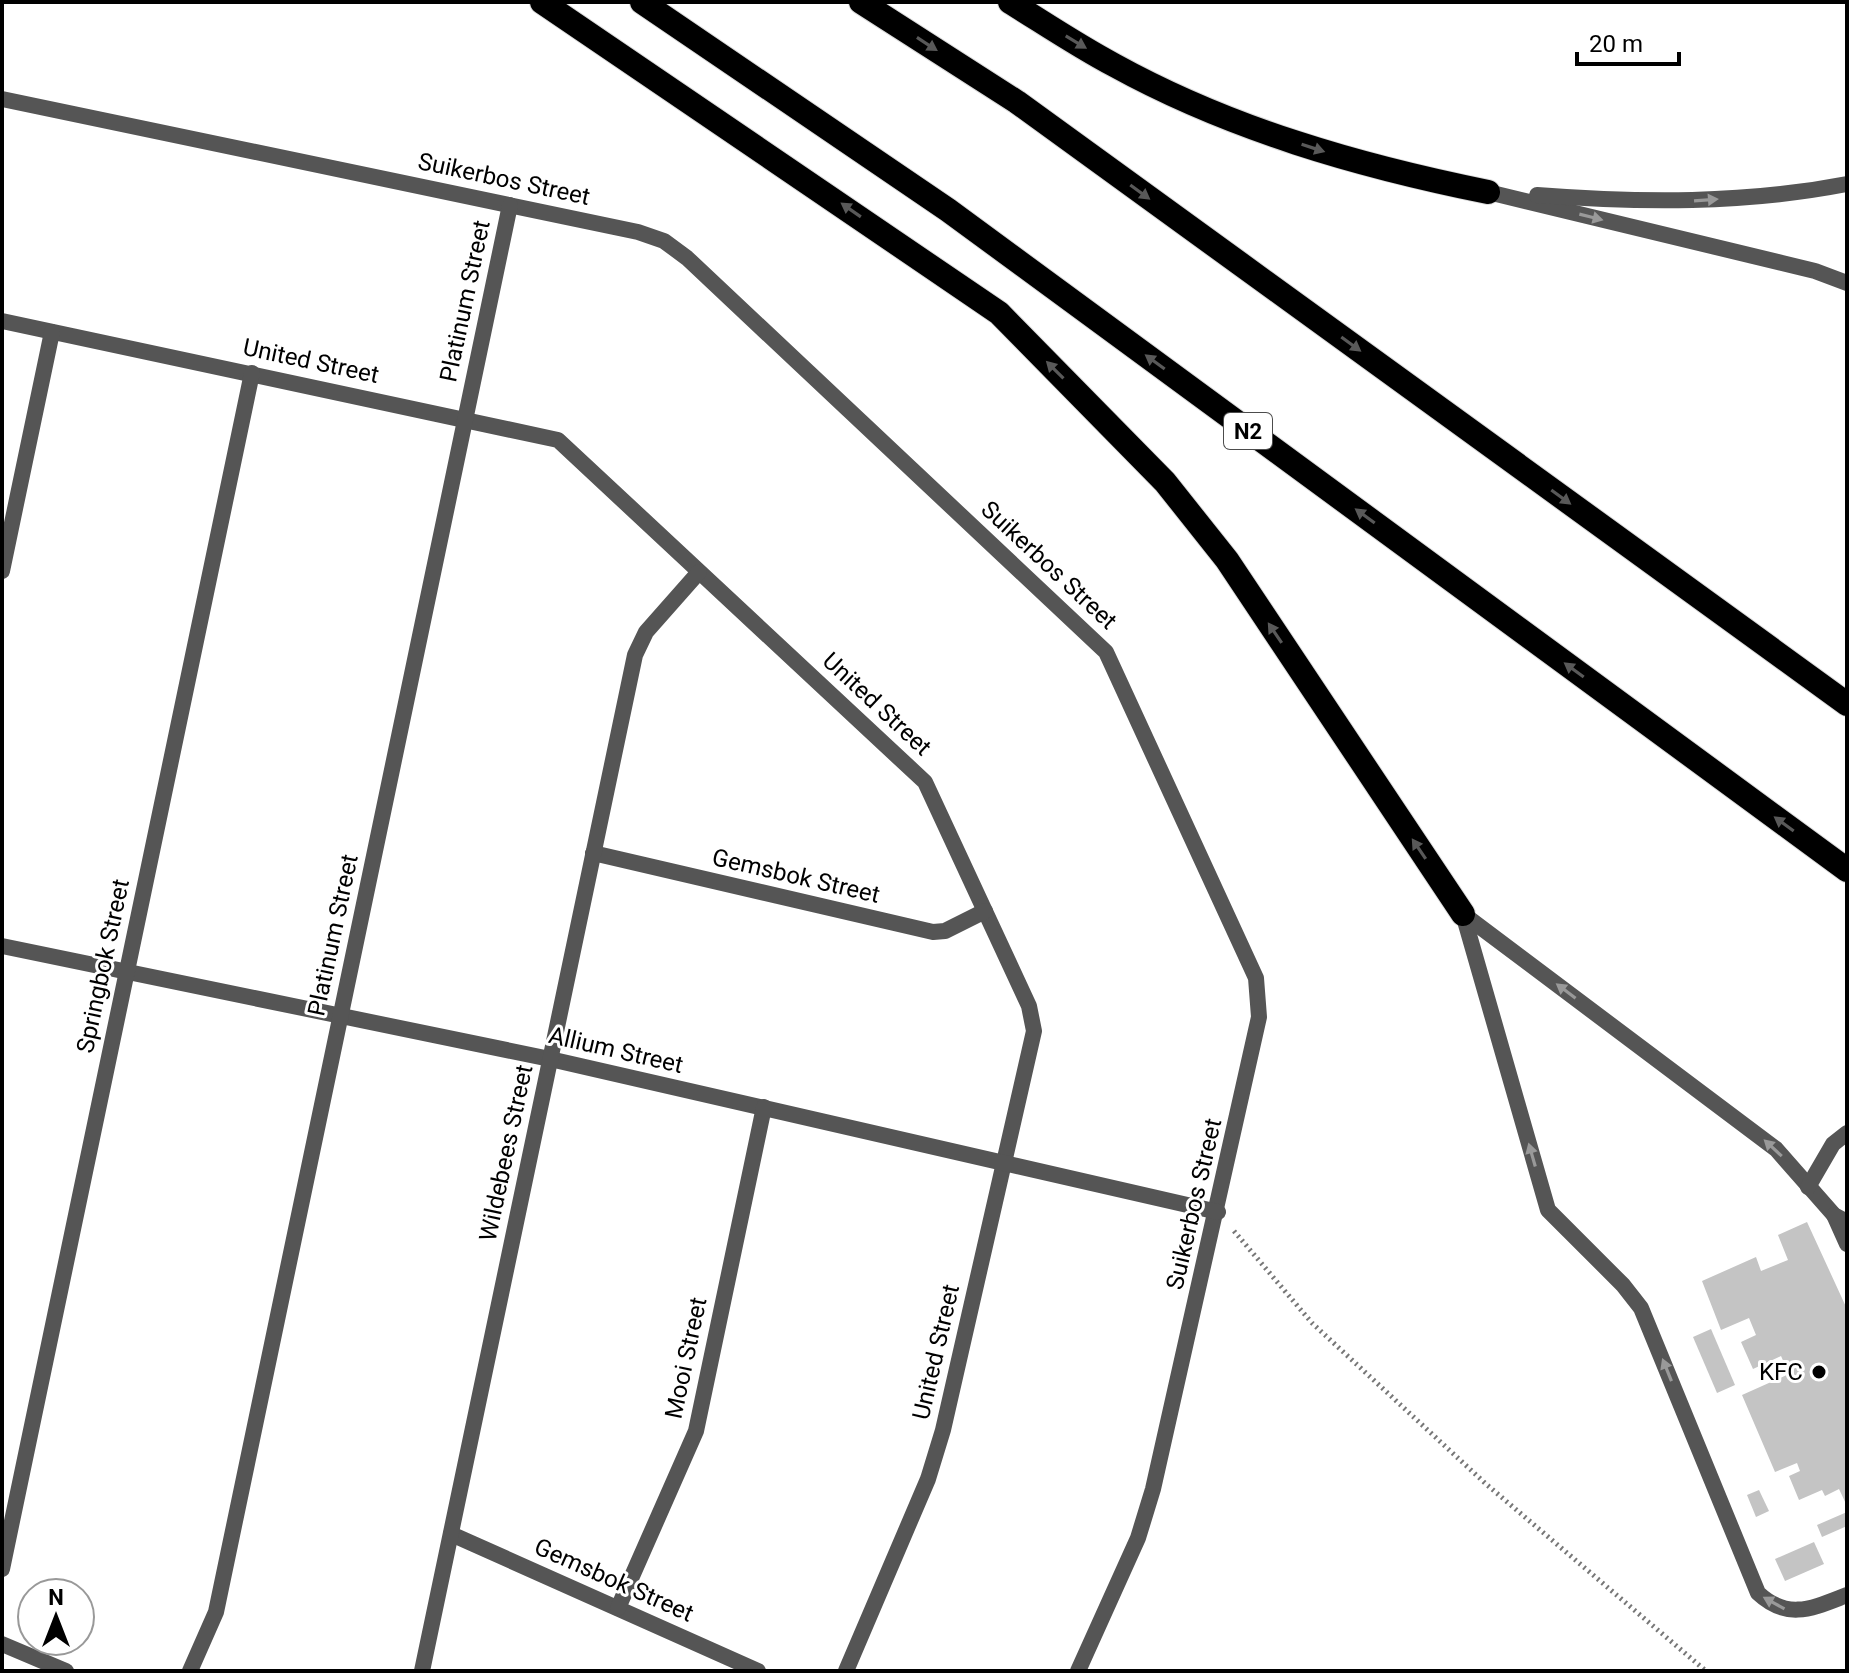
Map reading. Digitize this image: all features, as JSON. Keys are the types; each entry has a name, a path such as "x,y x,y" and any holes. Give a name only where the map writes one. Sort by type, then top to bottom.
{"highway":[{"path":"542,2 999,313 1165,482 1227,560 1463,914"},
{"name":"N2","path":"642,2 948,210 1847,870"},
{"path":"861,2 1017,102 1847,704"},
{"path":"1010,2 1114,65 1225,116 1350,160 1488,192"}],"street":[{"name":"Suikerbos Street","path":"2,99 638,232 676,249 1106,652 1256,978 1260,995 1259,1017 1218,1212 1149,1502 1138,1538 1078,1671"},
{"path":"1488,192 1619,201 1691,201 1847,184"},
{"path":"1488,192 1815,271 1847,283"},
{"name":"Platinum Street","path":"190,1671 216,1612 510,205"},
{"name":"United Street","path":"2,321 465,417 558,440 925,782 1034,1022 1034,1039 943,1430 928,1479 846,1671"},
{"path":"2,571 6,531 52,332"},
{"name":"Springbok Street","path":"2,1569 252,373"},
{"name":"Wildebees Street","path":"422,1671 635,655 646,632 699,572"},
{"name":"Gemsbok Street","path":"593,853 933,932 945,931 985,911"},
{"path":"1463,914 1776,1149 1808,1187 1841,1219 1847,1244"},
{"path":"1463,914 1548,1210 1623,1285 1641,1308 1758,1593 1780,1609 1792,1611 1806,1611 1847,1595"},
{"name":"Allium Street","path":"2,946 550,1059 1218,1212"},
{"name":"Mooi Street","path":"618,1608 696,1431 764,1107"},
{"path":"1808,1187 1833,1144 1847,1133"},
{"name":"Gemsbok Street","path":"451,1534 758,1671"},
{"path":"2,1644 66,1671"}],"path":[{"path":"1218,1212 1312,1323 1335,1345 1486,1484 1706,1671"}],"building":[{"path":"1807,1222 1847,1309 1847,1506 1839,1489 1825,1496 1822,1490 1799,1500 1789,1476 1800,1471 1797,1463 1775,1472 1742,1395 1789,1374 1781,1356 1753,1369 1741,1342 1756,1335 1749,1318 1721,1330 1702,1281 1756,1257 1761,1271 1788,1260 1778,1235"},
{"path":"1711,1329 1735,1385 1717,1393 1693,1337"},
{"path":"1759,1490 1769,1511 1756,1517 1747,1495"},
{"path":"1847,1512 1847,1526 1822,1537 1817,1525"},
{"path":"1814,1542 1824,1564 1785,1581 1775,1559"}],"place":[{"name":"KFC","path":"1819,1372"}]}
